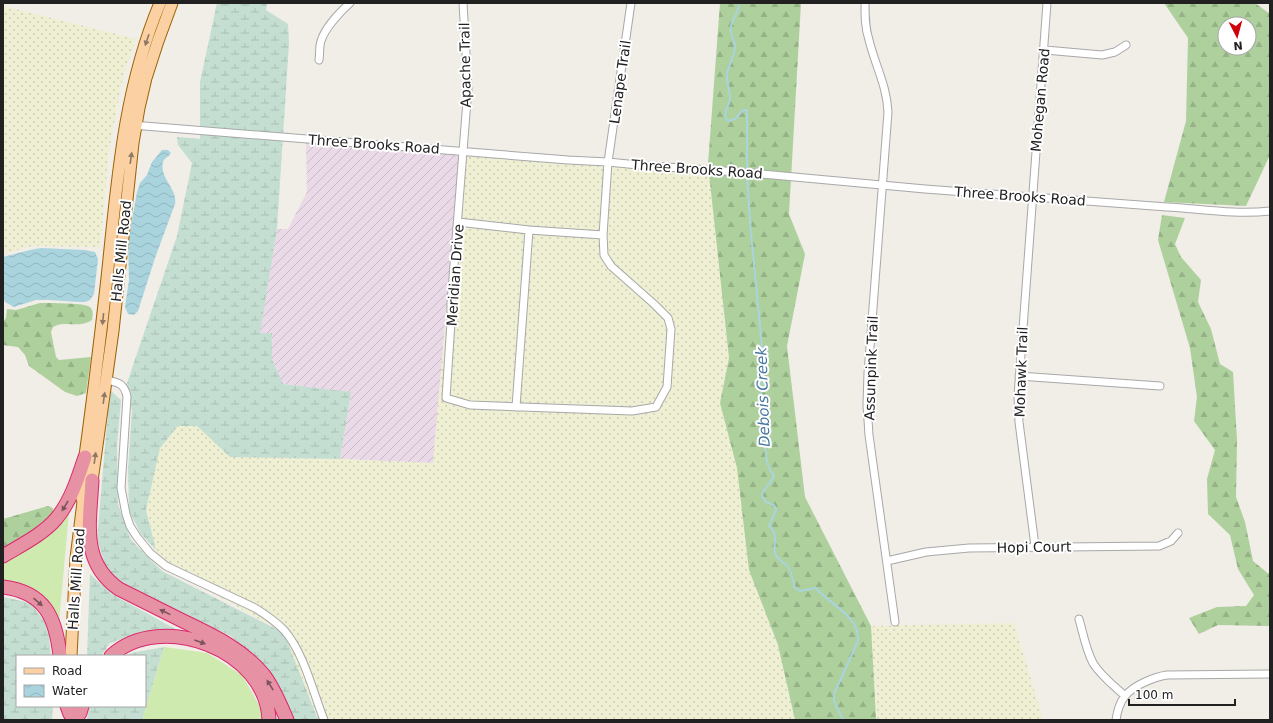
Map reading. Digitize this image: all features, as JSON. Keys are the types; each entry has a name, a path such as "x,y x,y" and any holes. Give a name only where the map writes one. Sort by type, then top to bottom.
{"highway":[{"path":"3,556 46,528 56,519 72,492 85,457"},
{"path":"92,480 89,539 92,555 102,574 107,580 120,589 223,641 243,654 257,667 270,684 287,720"},
{"path":"3,587 23,592 39,601 45,607 54,623 59,642 60,655"},
{"path":"113,655 128,645 154,636 187,638 203,643 233,659 252,678 262,693 269,720"}],"main road":[{"name":"Halls Mill Road","path":"83,502 89,493 92,480 117,293 130,125 142,56 160,3"},
{"name":"Halls Mill Road","path":"72,655 76,558 83,502 80,492 101,330 118,171 130,125 172,3"},
{"path":"118,171 122,175 120,208 124,214"}],"street":[{"path":"319,60 321,41 338,14 350,3"},
{"name":"Apache Trail","path":"463,3 468,88 464,152"},
{"name":"Lenape Trail","path":"516,407 632,411 656,407 667,387 671,329 668,318 611,266 604,255 603,235 608,162 631,3"},
{"name":"Assunpink Trail","path":"865,3 868,40 884,87 888,112 867,405 869,435 895,622"},
{"name":"Mohegan Road","path":"1032,197 1045,50 1047,3"},
{"path":"1045,50 1102,55 1115,52 1126,45"},
{"name":"Three Brooks Road","path":"130,125 645,166 752,173 882,185 1173,207 1205,211 1270,211"},
{"name":"Meridian Drive","path":"464,152 446,398 470,405 516,407"},
{"name":"Mohawk Trail","path":"1032,197 1018,396 1019,422 1035,546"},
{"path":"458,222 529,230 603,235"},
{"path":"516,407 529,230"},
{"path":"1019,376 1160,386"},
{"path":"106,380 122,384 126,391 127,397 121,488 126,514 130,526 137,537 150,553 166,566 255,608 267,615 278,625 289,637 297,650 324,720"},
{"name":"Hopi Court","path":"887,560 946,550 1035,546 1160,546 1171,541 1178,534"},
{"path":"1079,619 1093,662 1102,674 1125,696"},
{"path":"1116,720 1125,696 1141,684 1162,676 1270,674"}],"shaded area":[{"path":"306,141 460,154 433,463 340,459 351,393 282,384 272,359 272,333 259,333 277,229 288,229 307,192"}],"green space":[{"path":"217,3 267,3 266,10 288,24 289,43 277,229 260,333 272,333 272,359 283,384 351,392 340,459 230,457 197,426 178,426 160,448 146,510 156,550 141,534 129,510 128,470 132,411 127,383 177,236 192,163 178,145 177,137 200,139 200,82"},
{"path":"720,3 801,3 789,214 805,254 787,346 805,497 871,626 876,720 795,720 778,645 749,570 737,468 720,403 729,358 708,164"},
{"path":"1164,3 1255,3 1270,14 1270,155 1246,206 1164,202 1186,121 1188,38"},
{"path":"3,6 136,39 123,77 109,151 100,247 32,246 3,254"},
{"path":"460,154 708,164 729,358 720,403 737,468 749,570 778,645 795,720 318,720 284,633 159,563 146,510 160,448 178,426 197,426 231,457 340,459 433,463"},
{"path":"1162,215 1185,218 1175,244 1181,257 1201,280 1198,302 1211,329 1220,364 1233,372 1237,440 1236,497 1245,522 1253,561 1270,575 1270,626 1218,625 1199,634 1189,618 1217,607 1246,606 1254,595 1238,569 1230,535 1208,514 1207,479 1215,450 1194,421 1197,397 1190,348 1158,240"},
{"path":"40,303 84,305 90,307 92,310 92,320 87,323 58,325 53,327 51,332 56,357 59,360 91,357 86,393 77,396 65,392 29,366 25,355 18,347 3,345 3,322 6,318 7,309 16,310"},
{"path":"110,390 121,400 117,445 118,504 131,540 162,571 284,633 318,720 294,720 271,675 231,636 145,598 107,571 97,539"},
{"path":"48,506 53,508 53,514 47,522 3,551 3,519"},
{"path":"69,512 59,622 21,584 3,585 3,564 23,552"},
{"path":"90,574 112,594 177,630 139,633 110,643 102,655 87,655"},
{"path":"3,597 31,603 48,627 51,655 16,655 16,707 53,707 52,720 3,720"},
{"path":"1014,623 1043,720 876,720 871,626"},
{"path":"164,647 207,653 242,675 263,712 262,720 142,720"},
{"path":"164,647 146,707 146,655 128,655 131,653"},
{"path":"89,707 146,707 142,720 87,720"}],"water":[{"path":"162,150 168,150 171,153 165,158 162,168 174,193 175,204 155,258 138,311 134,315 128,314 125,307 129,280 128,242 137,192 140,183 147,175 152,162"},
{"path":"41,248 85,250 95,252 98,259 94,294 90,300 78,302 36,300 14,307 5,302 3,297 3,257"}],"waterway":[{"name":"Debois Creek","path":"739,3 731,29 735,47 727,74 730,101 725,115 728,121 735,119 743,110 747,110 747,169"},
{"name":"Debois Creek","path":"747,175 763,358 761,394 765,447 767,462 774,475 764,490 762,496 766,502 775,506 776,510 769,526 775,535 775,553 789,569 795,588 800,591 816,588 849,617 857,632 858,641 834,694 834,701 843,720"}]}
